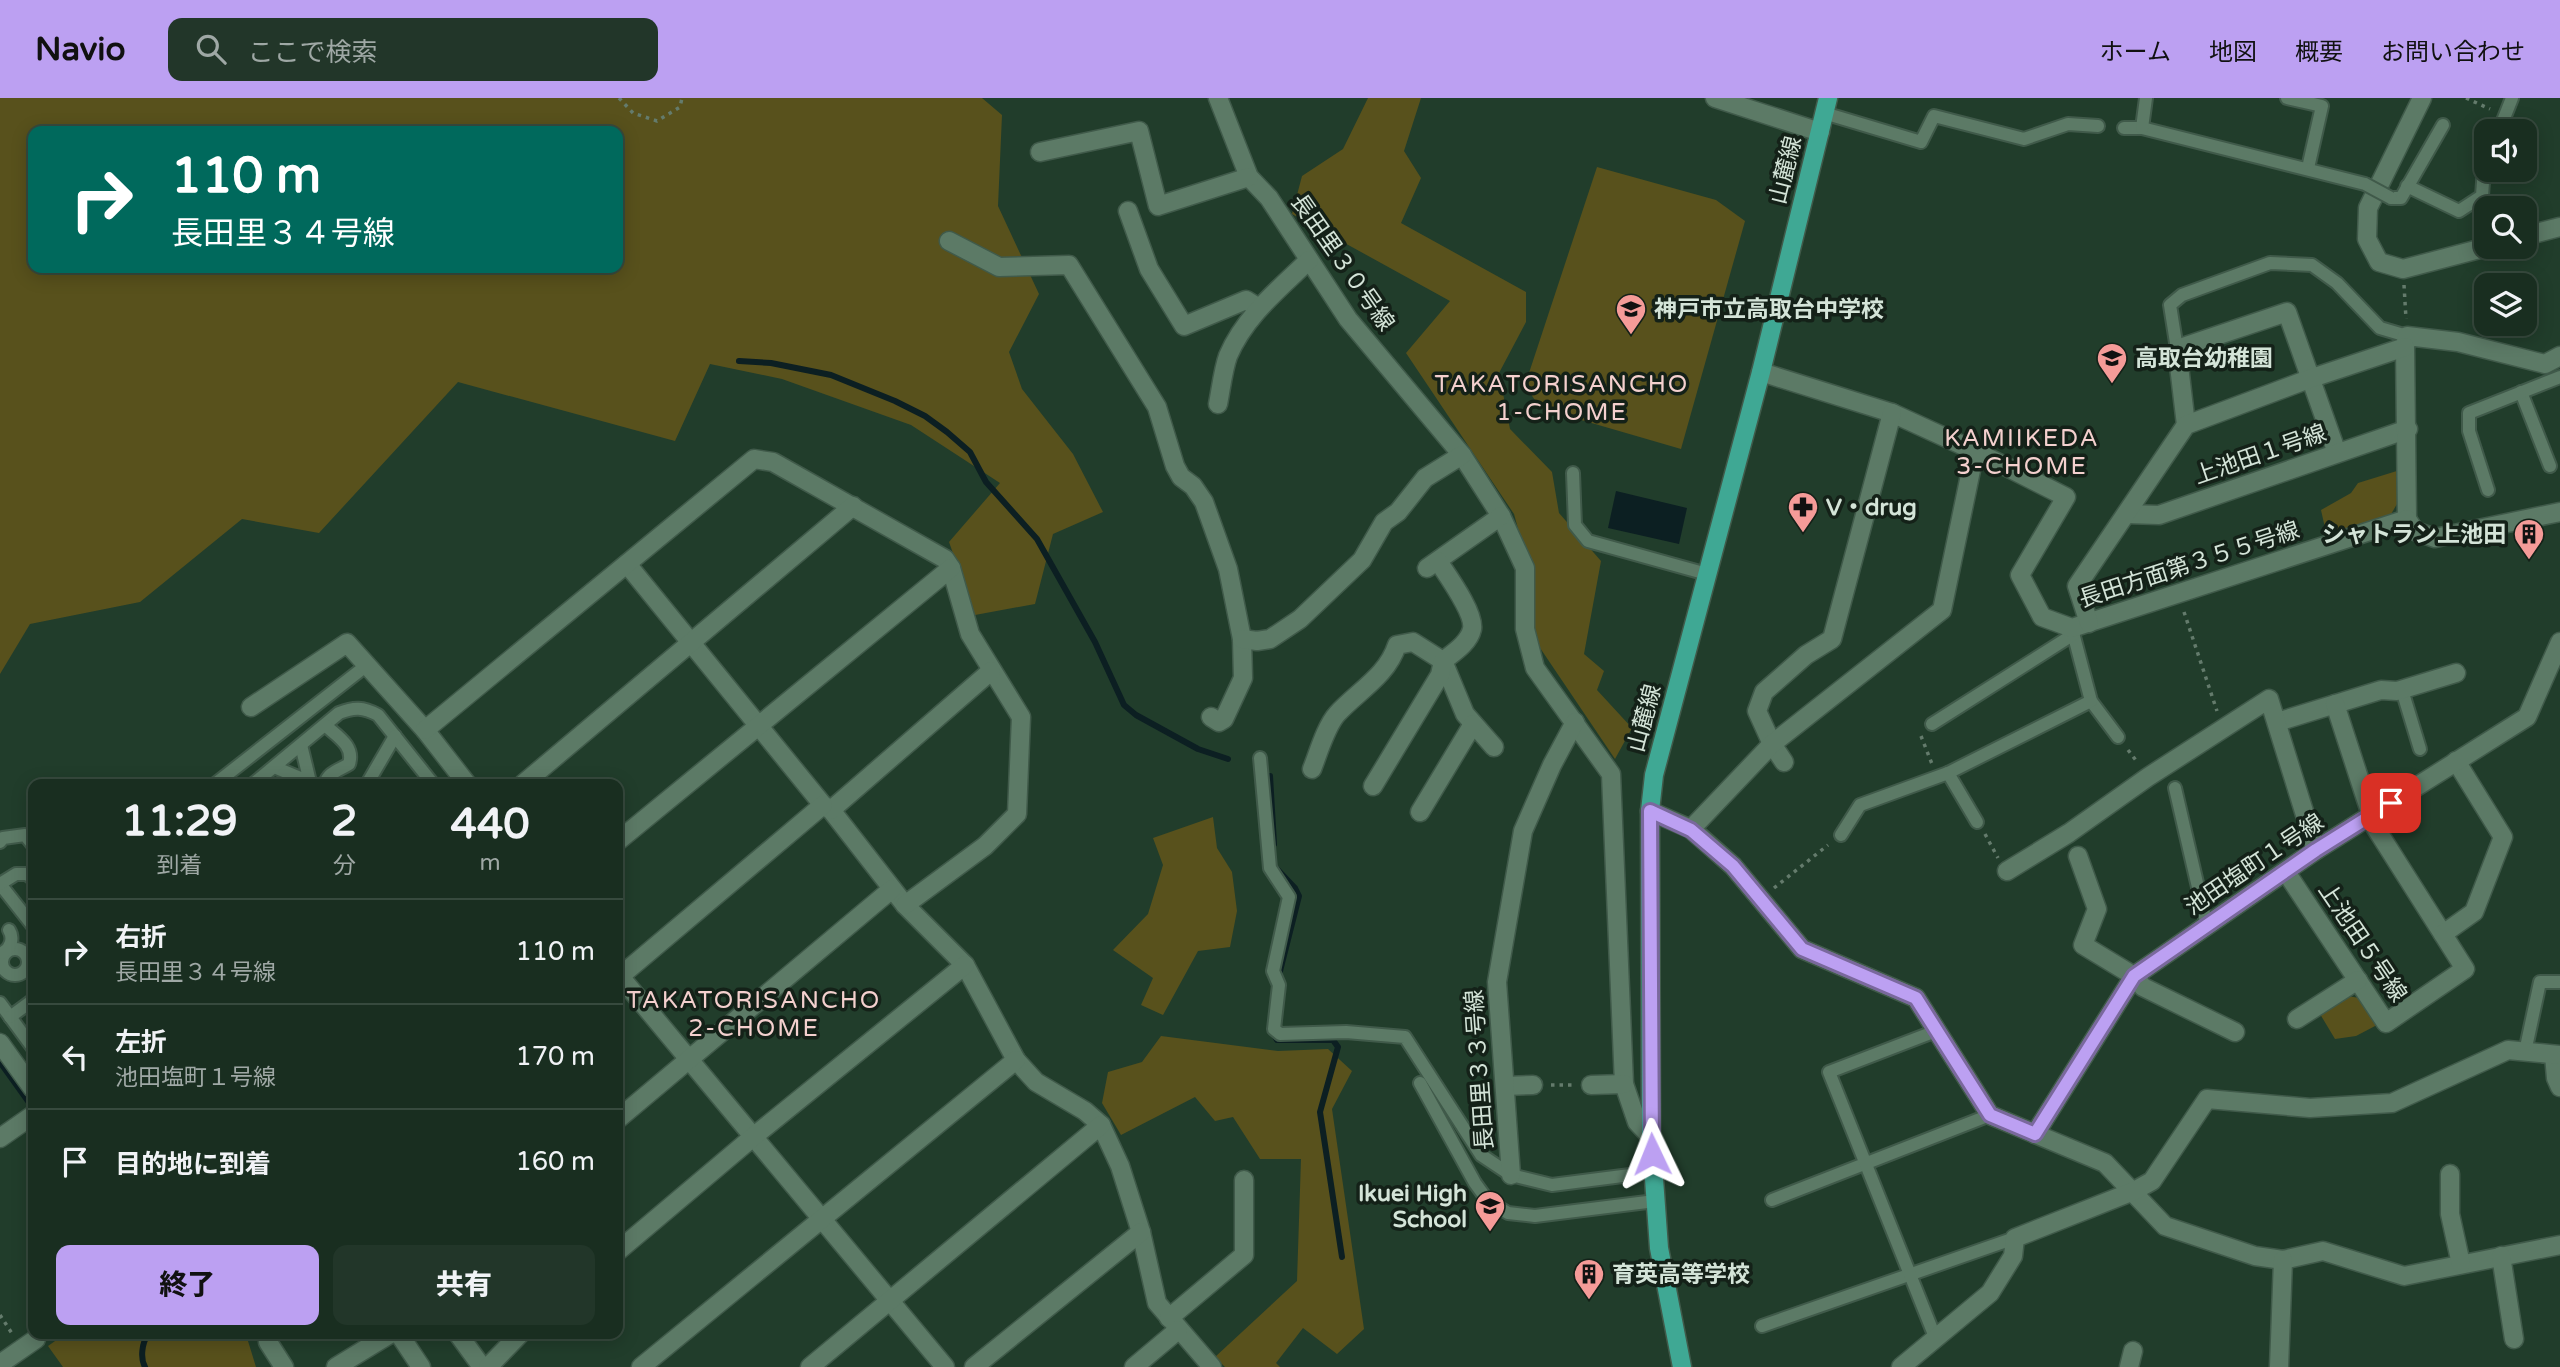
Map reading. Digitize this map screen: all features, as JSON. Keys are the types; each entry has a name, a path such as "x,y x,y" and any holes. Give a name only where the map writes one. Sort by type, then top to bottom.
{"main road":[{"name":"山麓線","path":"1682,1367 1659,1248 1651,1137 1650,811 1654,775 1761,372 1826,106"}],"street":[{"name":"長田里３０号線","path":"1218,98 1249,177 1269,198 1348,319 1462,455 1501,516 1525,568 1525,629 1535,668 1611,774 1623,1084"},
{"path":"1715,98 1820,132"},
{"path":"2422,98 2368,208 2367,239 2379,262 2403,269 2474,250"},
{"path":"1040,152 1139,131 1158,206 1249,177"},
{"path":"1128,211 1149,269 1184,326 1246,300 1259,308"},
{"path":"2537,233 2560,227"},
{"path":"949,242 999,267 1069,265 1157,407 1175,466 1181,477 1193,486 1204,502 1228,569 1242,639 1243,678 1224,719 1219,722 1211,716"},
{"path":"1218,404 1228,357 1247,323 1309,260"},
{"path":"2186,425 2177,349 2287,312 2337,453"},
{"path":"1761,372 1892,412 2066,498 2020,575 2042,617 2078,628 2077,586 2186,425 2406,342 2458,342 2545,364 2560,356"},
{"path":"2406,342 2407,519 2415,531 2435,538 2560,512"},
{"path":"1784,762 1772,744 1757,711 1764,692 1806,655 1832,639 1892,412"},
{"name":"上池田１号線","path":"2127,514 2159,515 2408,429"},
{"path":"1691,830 1772,744 1942,610 1975,451"},
{"path":"1242,639 1270,639 1300,619 1362,560 1384,522 1398,512 1425,478 1462,455"},
{"path":"425,730 754,459 773,462 944,559 951,568 970,634 1021,717 1017,814 985,846 905,905"},
{"path":"529,779 853,506"},
{"path":"1373,786 1440,675 1443,661 1462,646 1472,629 1470,614 1432,564 1501,516"},
{"name":"長田方面第３５５号線","path":"2078,628 2407,519"},
{"path":"627,564 905,905 965,965 1016,1060 1036,1082 1085,1111 1101,1125 1120,1166 1157,1303 1212,1367"},
{"path":"623,837 951,568"},
{"path":"1312,769 1335,716 1376,678 1393,658 1397,645 1413,642 1443,661 1465,714 1494,747"},
{"name":"池田塩町１号線","path":"2035,1134 2134,976 2316,850 2527,717 2560,642"},
{"path":"251,707 347,643 425,730 463,779"},
{"path":"623,972 991,671"},
{"path":"2277,722 2381,690 2402,690 2456,673"},
{"path":"2007,871 2069,833 2148,777 2269,699 2316,850"},
{"name":"上池田５号線","path":"2286,872 2386,1023 2465,969 2375,827 2335,704"},
{"name":"長田里３３号線","path":"1511,1175 1497,982 1523,831 1552,765 1576,722"},
{"path":"1420,812 1473,724"},
{"path":"2443,934 2474,912 2503,838 2456,761"},
{"path":"1650,811 1691,830 1733,866 1802,949 1916,998 1990,1115 2105,1163 2165,1226 2255,1256 2284,1259 2323,1251 2404,1276 2560,1245"},
{"path":"2078,856 2097,909 2083,945 2134,976 2143,987 2235,1032"},
{"path":"623,1115 892,889"},
{"path":"623,1247 965,965"},
{"path":"2297,1019 2358,980"},
{"path":"623,982 945,1367"},
{"path":"0,1043 28,1082"},
{"path":"1901,1367 1990,1293 2013,1256 2015,1238 2134,1191 2152,1181 2207,1098 2311,1108 2392,1103 2516,1051 2557,1055 2556,1078 2560,1087"},
{"path":"641,1367 1016,1060"},
{"path":"1591,1085 1623,1084 1637,1122 1651,1137"},
{"path":"1505,1086 1533,1085"},
{"path":"0,1138 28,1118"},
{"path":"810,1367 1101,1125"},
{"path":"2450,1174 2451,1214 2461,1264"},
{"path":"1134,1367 1173,1324 1244,1255 1244,1180"},
{"path":"974,1367 1140,1232"},
{"path":"2501,1256 2514,1339"},
{"path":"2279,1367 2284,1259"},
{"path":"0,1364 36,1339"},
{"path":"269,1339 268,1342 285,1367"},
{"path":"336,1367 382,1339"},
{"path":"402,1339 421,1367"},
{"path":"462,1339 482,1367"},
{"path":"488,1367 515,1339"}],"lane":[{"path":"2142,128 2146,98"},
{"path":"2287,98 2322,106 2308,168"},
{"path":"2504,119 2512,98"},
{"path":"1826,106 1921,142 1934,116 2024,139 2068,124 2098,126"},
{"path":"2124,128 2142,128 2308,168 2365,184 2391,198 2401,198 2443,125"},
{"path":"2407,186 2459,211 2482,196 2483,182"},
{"path":"2177,349 2170,305 2182,295 2270,263 2312,265 2337,283 2380,328 2406,342"},
{"path":"2488,490 2469,431 2469,414 2560,377"},
{"path":"2521,392 2550,466"},
{"path":"1573,473 1575,525 1588,541 1707,574"},
{"name":"長田方面第３５５号線","path":"1932,724 2078,628 2091,701 2118,737"},
{"path":"221,779 367,665"},
{"path":"2402,690 2420,749"},
{"path":"1841,835 1860,805 1948,773 2091,701"},
{"path":"264,779 274,767 339,713 352,708 366,709 378,715 429,779"},
{"path":"325,725 346,743 351,757 349,764 335,770 329,779"},
{"path":"372,779 395,736"},
{"path":"301,745 309,779"},
{"path":"1260,758 1270,868 1289,897 1273,971 1279,985 1274,1029 1280,1034 1346,1032 1405,1037 1481,1155 1511,1175"},
{"path":"274,767 303,779"},
{"path":"1948,773 1977,822"},
{"path":"2175,788 2207,926"},
{"path":"0,842 3,838 25,835 28,839"},
{"path":"28,875 16,874 0,884 28,919"},
{"path":"28,922 5,928 11,941 3,952 1,962 7,972 28,978"},
{"path":"3,952 15,948 28,958"},
{"path":"2516,1051 2540,982 2560,982"},
{"path":"0,1003 28,1040"},
{"path":"10,1017 28,1004"},
{"path":"1935,1337 1829,1073 1936,1031"},
{"path":"1420,1083 1481,1192 1488,1201 1508,1213 1535,1216 1655,1201"},
{"path":"1772,1200 1990,1115"},
{"name":"長田里３３号線","path":"1511,1175 1552,1185 1637,1174"},
{"path":"1762,1326 2015,1238"}],"path":[{"path":"620,98 634,113 657,121 680,107 681,98"},
{"path":"2466,98 2505,116"},
{"path":"2403,269 2406,342"},
{"path":"2182,605 2210,690"},
{"path":"1931,763 1920,736 1932,724"},
{"path":"2118,737 2148,777"},
{"path":"1990,844 1994,851"},
{"path":"1760,898 1825,848"},
{"path":"1533,1085 1591,1085"}],"shaded area":[{"path":"0,98 982,98 1002,115 998,206 1039,294 1009,352 1022,389 1073,454 1103,512 1053,534 1035,604 975,615 949,542 1000,483 911,425 782,379 710,364 675,441 458,382 319,533 242,519 140,602 30,624 0,674"},
{"path":"1368,98 1421,98 1404,151 1421,178 1401,223 1526,292 1526,322 1499,373 1510,429 1552,472 1559,513 1601,561 1584,654 1604,671 1597,690 1632,728 1615,759 1534,639 1533,583 1514,514 1406,353 1450,301 1292,214 1302,176 1343,149"},
{"path":"1597,167 1716,200 1745,221 1681,449 1540,408 1525,385"},
{"path":"2400,470 2401,497 2390,516 2327,537 2321,510 2351,493 2358,483"},
{"path":"1213,817 1217,848 1232,872 1237,911 1230,947 1198,951 1163,1015 1141,1005 1153,978 1113,950 1148,914 1163,865 1153,838"},
{"path":"2348,996 2359,998 2377,1025 2356,1036 2335,1039 2320,1014"},
{"path":"1161,1036 1278,1051 1328,1049 1352,1071 1332,1109 1364,1329 1337,1354 1303,1328 1276,1363 1280,1367 1225,1367 1215,1357 1297,1281 1301,1159 1260,1159 1233,1117 1215,1121 1195,1097 1121,1135 1102,1103 1108,1072 1142,1062"},
{"path":"58,1339 250,1339 248,1341 256,1367 63,1367 48,1346"}],"water":[{"path":"1616,491 1687,508 1679,544 1608,528"}],"waterway":[{"path":"739,361 771,363 831,375 895,401 925,416 947,432 970,452 986,482 1037,539 1095,642 1124,705 1136,715 1198,749 1228,759"},
{"path":"1270,776 1274,844"},
{"path":"1276,868 1299,896 1278,979"},
{"path":"1272,1031 1277,1040 1333,1040 1338,1047 1320,1112 1342,1257"},
{"path":"0,1062 28,1101"},
{"path":"145,1367 142,1350 146,1339"}],"place":[{"name":"神戸市立高取台中学校","path":"1631,336"},
{"name":"高取台幼稚園","path":"2112,385"},
{"name":"V・drug","path":"1803,534"},
{"name":"シャトラン上池田","path":"2529,561"},
{"name":"Ikuei High School","path":"1490,1233"},
{"name":"育英高等学校","path":"1589,1301"}],"district":[{"name":"TAKATORISANCHO 1-CHOME","path":"1562,398"},
{"name":"KAMIIKEDA 3-CHOME","path":"2022,452"},
{"name":"TAKATORISANCHO 2-CHOME","path":"754,1014"}],"route":[{"path":"1652,1154 1650,811 1691,830 1733,866 1802,949 1916,998 1990,1115 2035,1134 2134,976 2316,850 2391,803"}]}
